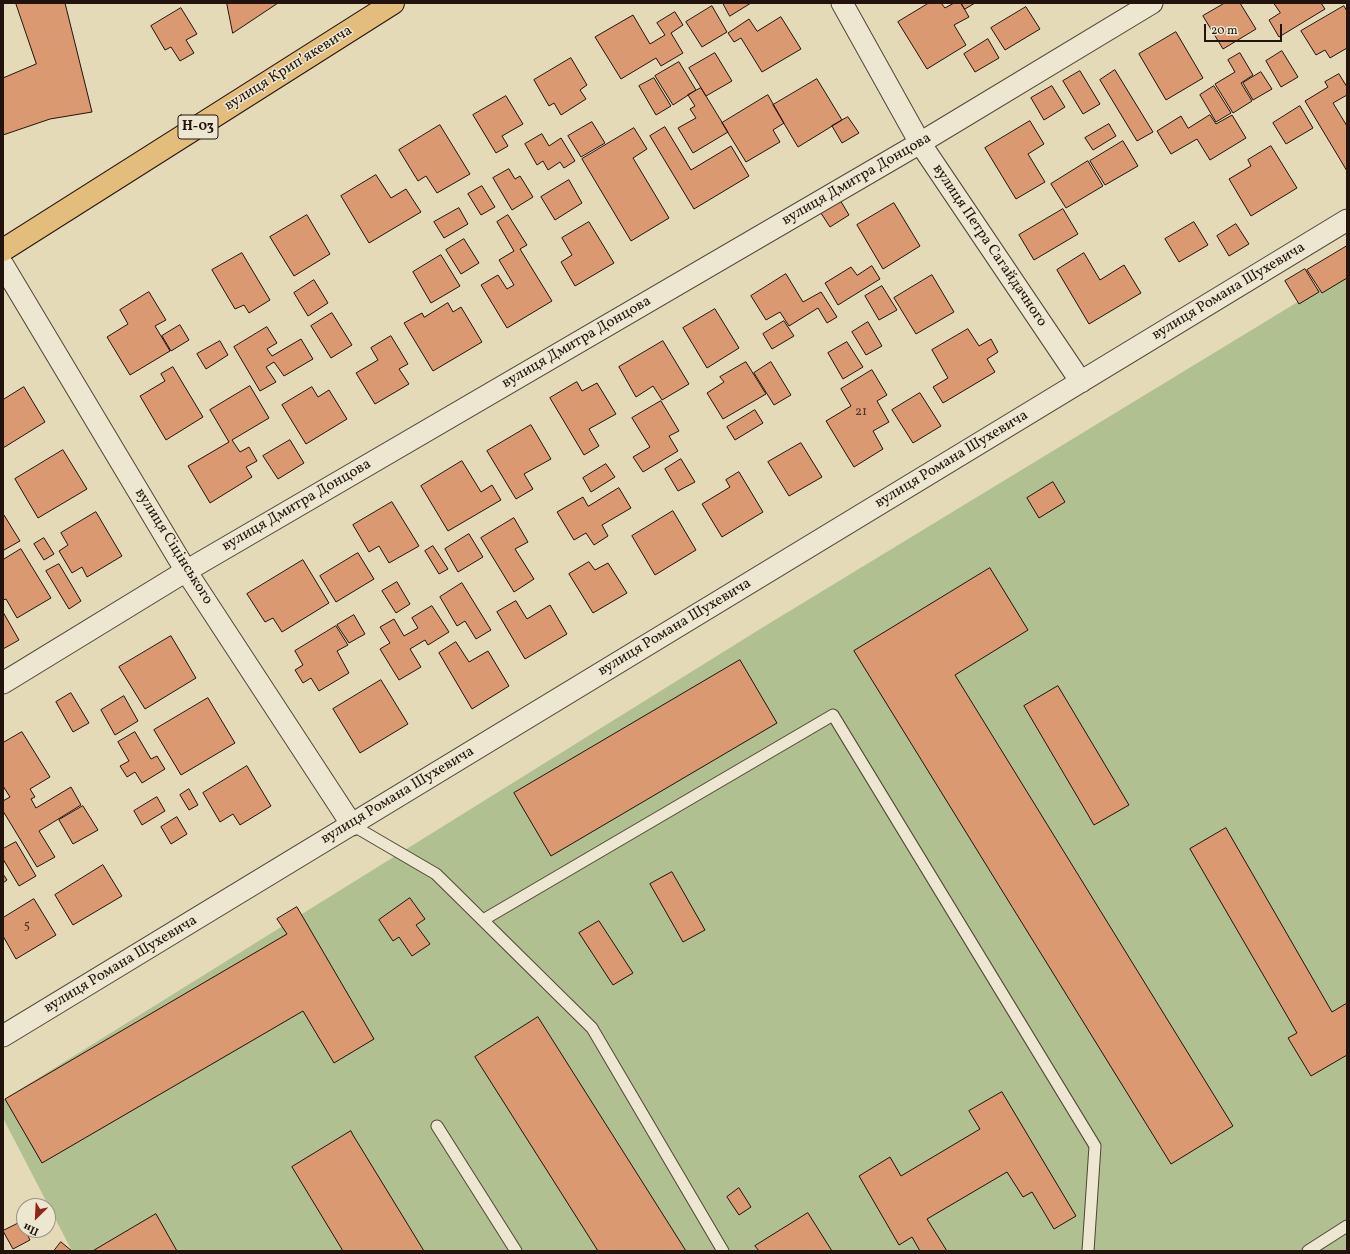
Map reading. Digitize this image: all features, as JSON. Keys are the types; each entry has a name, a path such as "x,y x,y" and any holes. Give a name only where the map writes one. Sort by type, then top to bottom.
{"main road":[{"name":"вулиця Крипʼякевича","path":"3,250 393,3"}],"street":[{"name":"вулиця Петра Сагайдачного","path":"842,3 920,143 1081,382"},
{"name":"вулиця Дмитра Донцова","path":"3,683 186,570 920,143 1152,3"},
{"name":"вулиця Романа Шухевича","path":"3,1036 1347,220"},
{"name":"вулиця Сіцінського","path":"3,265 186,570 352,825"}],"lane":[{"path":"483,920 833,714 1096,1146 1088,1251"},
{"path":"352,825 436,874 592,1028 723,1251"},
{"path":"437,1126 516,1251"},
{"path":"1308,1251 1347,1226"}],"green space":[{"path":"1347,272 1347,1251 72,1251 56,1220 56,1198 45,1198 3,1118 3,1100 765,626"}],"building":[{"path":"16,3 65,3 92,112 50,119 3,135 3,78 36,64"},
{"path":"227,3 278,3 233,33"},
{"path":"723,3 751,3 730,16"},
{"path":"929,3 941,3 945,8 954,3 961,3 969,17 954,25 966,45 927,69 898,22"},
{"path":"961,3 975,3 965,9"},
{"path":"1225,3 1240,3 1256,29 1223,49 1203,16"},
{"path":"1274,3 1321,3 1325,9 1279,37 1269,20 1280,13"},
{"path":"712,6 727,32 702,47 686,22"},
{"path":"1344,6 1347,11 1347,48 1330,58 1325,50 1316,55 1301,31"},
{"path":"1026,7 1040,29 1005,50 991,28"},
{"path":"181,8 197,34 186,40 194,53 180,61 171,47 165,50 151,26"},
{"path":"675,12 683,25 671,33 683,53 661,66 656,58 621,79 595,37 633,15 650,44 665,35 657,23"},
{"path":"781,17 801,49 762,72 741,38 734,42 728,33 749,19 757,31"},
{"path":"1176,32 1203,78 1166,100 1139,54"},
{"path":"988,39 999,58 975,72 964,54"},
{"path":"1282,51 1298,77 1281,87 1266,61"},
{"path":"715,53 732,81 706,96 689,68"},
{"path":"1240,53 1253,75 1241,83 1252,101 1233,113 1215,84 1235,72 1228,60"},
{"path":"571,58 587,85 580,90 586,99 561,115 554,103 549,106 534,80"},
{"path":"679,62 696,90 673,105 655,76"},
{"path":"1115,70 1153,132 1137,141 1100,80"},
{"path":"1080,71 1100,104 1083,114 1063,81"},
{"path":"1261,72 1272,89 1253,100 1243,83"},
{"path":"1339,74 1347,87 1347,95 1333,103 1347,126 1347,171 1305,101 1328,87 1325,82"},
{"path":"654,78 671,106 656,115 639,86"},
{"path":"817,79 842,120 798,147 773,105"},
{"path":"1052,86 1065,107 1044,120 1031,98"},
{"path":"1214,86 1231,113 1216,122 1200,95"},
{"path":"701,88 728,132 693,153 678,128 696,118 690,109 695,106 688,95"},
{"path":"768,95 784,123 773,130 780,142 746,162 722,123"},
{"path":"506,96 523,124 502,136 508,146 496,153 473,115"},
{"path":"1300,106 1313,128 1286,144 1273,123"},
{"path":"1210,115 1216,124 1232,115 1246,138 1210,160 1197,139 1171,154 1157,131 1181,116 1188,128"},
{"path":"848,117 859,133 842,143 832,126"},
{"path":"1030,121 1044,144 1028,154 1045,182 1016,199 985,148"},
{"path":"592,122 605,143 581,157 568,136"},
{"path":"1109,124 1116,136 1093,150 1085,138"},
{"path":"440,125 470,174 437,193 426,176 418,181 399,150"},
{"path":"665,127 691,170 731,146 749,176 694,209 650,136"},
{"path":"634,128 647,149 633,158 669,218 631,241 582,159"},
{"path":"542,134 549,146 561,138 575,161 564,168 560,162 548,170 543,161 537,165 525,144"},
{"path":"1123,141 1138,166 1105,185 1090,161"},
{"path":"1271,146 1297,188 1251,216 1229,179 1251,166 1248,160"},
{"path":"1088,161 1103,186 1066,208 1051,184"},
{"path":"509,169 515,179 520,176 533,197 512,210 493,178"},
{"path":"376,175 391,198 406,189 421,212 369,243 341,196"},
{"path":"569,180 582,203 555,220 541,197"},
{"path":"482,186 495,207 481,215 468,194"},
{"path":"837,195 849,215 830,227 817,207"},
{"path":"894,203 920,246 883,269 857,225"},
{"path":"459,208 468,224 444,238 434,222"},
{"path":"1063,209 1078,234 1034,260 1019,235"},
{"path":"307,215 330,254 294,276 270,237"},
{"path":"508,215 527,245 520,249 552,301 507,328 481,285 498,275 507,289 514,285 499,260 514,251 497,222"},
{"path":"589,222 614,263 575,286 561,262 572,255 562,238"},
{"path":"1194,222 1208,245 1179,262 1165,239"},
{"path":"1236,224 1249,244 1229,256 1217,236"},
{"path":"464,239 479,263 461,274 446,250"},
{"path":"1347,246 1347,278 1322,293 1307,270"},
{"path":"242,253 270,300 249,313 244,305 235,309 212,270"},
{"path":"1084,253 1100,280 1124,265 1141,293 1089,324 1057,270"},
{"path":"441,255 460,286 431,303 413,272"},
{"path":"872,266 880,279 838,305 825,283 851,267 857,275"},
{"path":"1305,269 1319,292 1299,304 1285,281"},
{"path":"786,274 803,302 821,292 837,317 827,323 818,308 789,326 780,312 766,320 751,296"},
{"path":"932,275 954,312 916,334 894,298"},
{"path":"314,280 328,303 308,316 294,293"},
{"path":"882,286 897,310 879,320 865,296"},
{"path":"149,292 166,320 155,326 170,351 130,375 107,337 128,324 120,310"},
{"path":"448,303 453,312 461,307 482,342 433,371 404,323 422,313 424,317"},
{"path":"715,309 739,348 707,368 683,328"},
{"path":"332,313 352,345 331,358 311,326"},
{"path":"784,321 794,336 772,349 763,334"},
{"path":"868,322 882,346 866,355 852,332"},
{"path":"180,325 189,340 171,351 162,336"},
{"path":"267,327 277,343 267,349 272,356 301,339 313,359 284,376 274,362 266,367 276,382 260,391 234,347"},
{"path":"968,329 979,346 991,339 998,352 987,359 995,372 943,403 933,387 948,378 932,350"},
{"path":"391,336 408,364 399,369 409,384 375,404 356,373 378,360 371,348"},
{"path":"220,341 228,355 206,369 197,354"},
{"path":"663,341 689,384 662,400 653,386 636,397 619,367"},
{"path":"847,342 863,367 843,379 828,353"},
{"path":"746,362 766,394 723,419 707,393 724,382 720,377"},
{"path":"771,362 791,395 774,405 754,373"},
{"path":"173,367 203,417 166,440 140,396 165,381 161,374"},
{"path":"872,370 887,395 877,401 889,422 873,431 883,449 854,467 826,421 851,406 841,389"},
{"path":"577,382 582,391 597,383 616,414 589,429 599,446 584,455 550,398"},
{"path":"250,386 269,418 232,440 240,452 249,447 257,461 246,467 252,477 210,503 188,466 229,442 210,410"},
{"path":"24,387 45,422 3,448 3,400"},
{"path":"312,387 318,397 329,390 347,419 306,444 282,405"},
{"path":"920,393 941,426 913,443 892,410"},
{"path":"661,401 679,431 669,436 678,451 643,472 633,457 650,447 632,418"},
{"path":"755,410 763,423 735,440 727,427"},
{"path":"531,425 551,459 524,474 533,489 516,499 487,451"},
{"path":"290,440 304,463 278,479 263,456"},
{"path":"801,443 822,477 789,496 768,462"},
{"path":"63,450 87,489 38,518 15,479"},
{"path":"681,459 695,482 678,491 665,469"},
{"path":"462,461 481,492 492,485 501,500 448,531 421,486"},
{"path":"606,464 615,477 591,492 583,478"},
{"path":"739,472 763,512 722,537 702,504 730,487 726,480"},
{"path":"1053,482 1065,502 1039,518 1027,498"},
{"path":"619,488 631,508 602,525 608,536 594,545 586,533 574,540 557,512 583,497 588,506"},
{"path":"392,502 419,546 389,563 379,546 369,552 353,525"},
{"path":"673,511 696,550 655,575 632,536"},
{"path":"96,512 122,556 87,577 82,567 72,573 59,551 68,545 61,533"},
{"path":"3,515 20,541 4,550 3,549"},
{"path":"514,518 528,542 515,549 534,579 514,592 481,538"},
{"path":"469,534 483,557 458,572 445,549"},
{"path":"44,538 54,554 44,560 34,544"},
{"path":"433,546 448,569 439,574 425,551"},
{"path":"21,549 51,598 17,618 6,599 3,600 3,560"},
{"path":"358,553 374,579 336,602 320,576"},
{"path":"303,560 329,603 282,632 273,618 265,622 247,594"},
{"path":"589,562 595,570 608,563 627,593 593,613 569,574"},
{"path":"59,564 81,601 69,609 46,571"},
{"path":"990,568 1028,630 955,675 1233,1126 1171,1164 854,651"},
{"path":"397,582 410,604 396,613 382,591"},
{"path":"462,583 491,630 476,639 465,621 457,626 440,597"},
{"path":"516,601 527,619 550,605 567,634 525,659 497,612"},
{"path":"432,606 449,632 428,645 425,640 410,649 421,667 399,680 380,649 390,643 380,627 394,619 404,636 418,628 412,618"},
{"path":"3,612 19,640 3,649"},
{"path":"354,615 365,634 349,643 337,625"},
{"path":"336,626 348,645 337,651 349,673 319,691 311,678 303,683 295,670 303,665 295,651"},
{"path":"171,636 196,678 145,709 119,667"},
{"path":"456,642 469,662 488,651 509,686 472,709 439,653"},
{"path":"740,660 777,723 551,856 514,793"},
{"path":"381,680 408,724 360,753 333,709"},
{"path":"1058,686 1129,805 1094,825 1024,706"},
{"path":"71,693 89,723 73,732 56,702"},
{"path":"124,696 138,721 115,735 101,710"},
{"path":"208,698 235,743 181,775 154,730"},
{"path":"22,732 50,777 30,789 35,797 31,799 36,808 71,787 81,805 39,831 55,857 37,867 3,811 3,801 10,797 3,786 3,743"},
{"path":"135,732 151,759 157,756 165,769 142,783 135,772 127,777 120,766 129,761 118,742"},
{"path":"247,766 271,806 240,825 233,814 220,822 203,793"},
{"path":"189,789 198,805 189,810 180,795"},
{"path":"157,797 165,811 142,825 134,811"},
{"path":"83,806 98,830 73,844 59,820"},
{"path":"177,817 187,834 171,844 161,827"},
{"path":"1226,828 1332,1012 1347,1003 1347,1055 1311,1076 1288,1038 1297,1033 1190,849"},
{"path":"16,842 36,876 19,886 3,859 3,849"},
{"path":"103,865 122,896 73,925 55,895"},
{"path":"672,872 705,930 683,942 650,884"},
{"path":"3,874 7,880 3,883"},
{"path":"410,898 425,919 416,925 430,944 412,956 399,937 393,941 379,920"},
{"path":"34,899 56,935 16,959 3,936 3,918"},
{"path":"297,907 374,1039 334,1063 303,1011 42,1163 5,1099 287,934 277,919"},
{"path":"599,921 633,973 613,985 579,933"},
{"path":"538,1017 686,1251 598,1251 475,1057"},
{"path":"1002,1092 1076,1216 1054,1229 1032,1192 1023,1197 1007,1172 927,1219 947,1251 920,1251 912,1237 899,1245 859,1176 890,1157 901,1176 980,1129 969,1111"},
{"path":"351,1131 424,1251 343,1251 292,1167"},
{"path":"739,1188 751,1207 739,1215 727,1197"},
{"path":"808,1213 832,1251 759,1251 755,1246"},
{"path":"156,1214 177,1251 93,1251"},
{"path":"16,1224 16,1238 29,1238 30,1240 13,1249 3,1231"},
{"path":"61,1242 72,1251 54,1251"}]}
